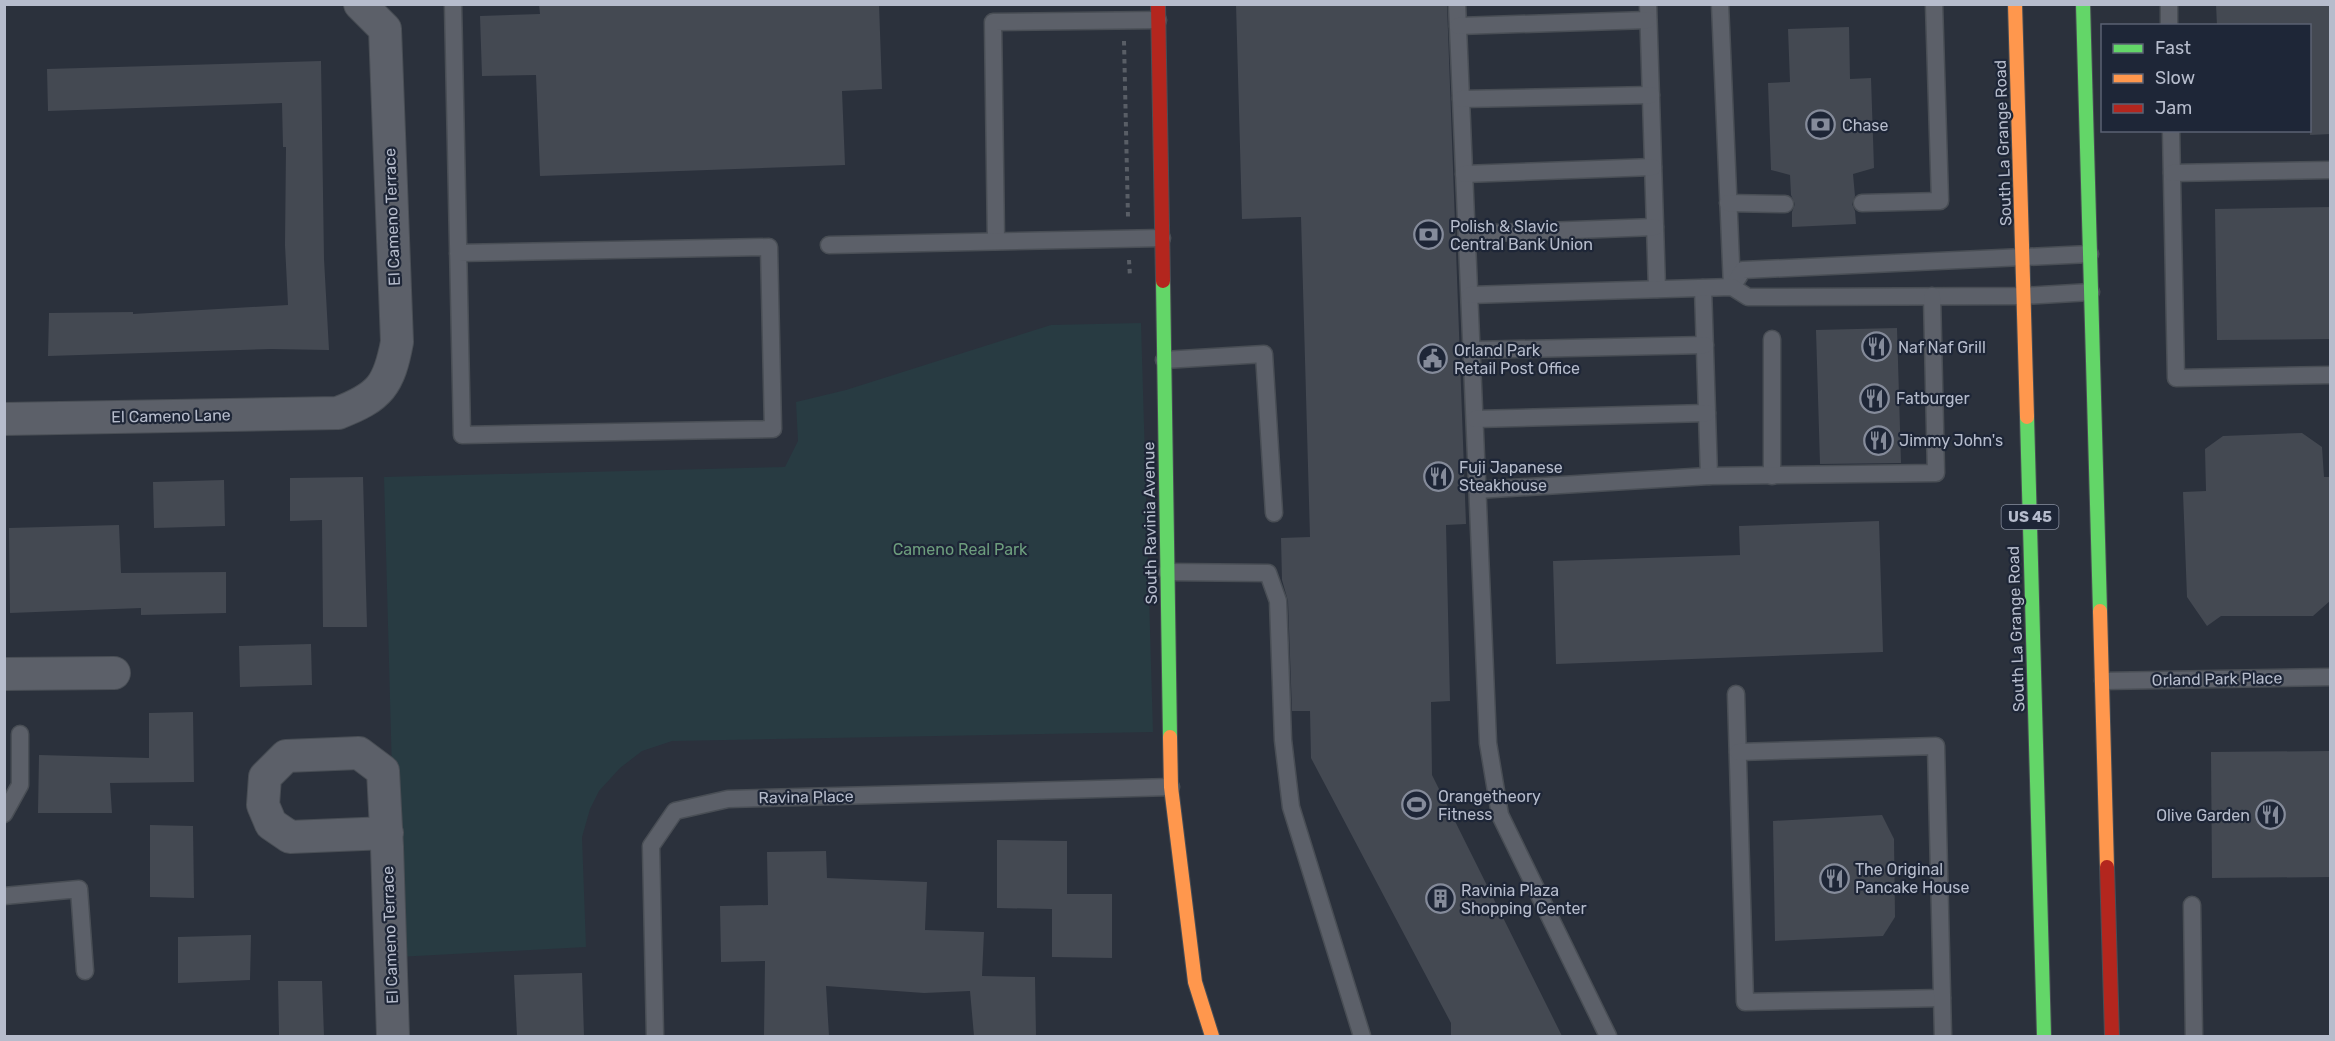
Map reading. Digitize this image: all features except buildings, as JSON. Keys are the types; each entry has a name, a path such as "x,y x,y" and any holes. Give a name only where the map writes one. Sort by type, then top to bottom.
{"main road":[{"name":"South La Grange Road","path":"2015,4 2044,1036"},
{"path":"2083,4 2112,1036"},
{"name":"South Ravinia Avenue","path":"1158,12 1171,787 1195,982 1212,1036"}],"street":[{"name":"El Cameno Terrace","path":"338,413 359,405 391,374 397,342 385,28 360,4"},
{"name":"El Cameno Lane","path":"4,420 338,413"},
{"path":"4,674 114,673"},
{"name":"El Cameno Terrace","path":"387,833 393,1036"}],"lane":[{"path":"453,4 458,253 462,435 772,429 769,247 458,253"},
{"path":"1457,4 1488,743 1500,815 1608,1036"},
{"path":"1720,4 1732,287"},
{"path":"1862,203 1940,201 1934,4"},
{"path":"2169,4 2169,24"},
{"path":"996,241 993,22 1158,12"},
{"path":"1458,26 1648,12 1657,289"},
{"path":"1461,99 1651,95"},
{"path":"2171,132 2176,378 2331,375"},
{"path":"1464,174 1653,167"},
{"path":"2172,172 2331,170"},
{"path":"1728,203 1785,204"},
{"path":"1467,234 1655,227"},
{"path":"829,245 1162,238"},
{"path":"1732,287 1743,270 2090,254"},
{"path":"1470,295 1732,287 1748,297 2023,296 2091,291"},
{"path":"1703,288 1709,476"},
{"path":"1478,490 1709,476 1936,473 1932,296"},
{"path":"1772,339 1772,476"},
{"path":"1472,350 1705,345"},
{"path":"1164,360 1264,354 1274,513"},
{"path":"1475,419 1707,413"},
{"path":"1167,572 1268,573 1278,602 1283,740 1291,807 1362,1036"},
{"name":"Orland Park Place","path":"2103,681 2331,677"},
{"path":"1736,694 1745,1002 1942,998"},
{"path":"4,814 20,785 20,734"},
{"path":"1738,752 1936,746 1943,1036"},
{"name":"Ravina Place","path":"655,1036 651,846 675,811 728,799 1171,787"},
{"path":"4,896 79,890 85,971"},
{"path":"2192,905 2194,1036"}],"green space":[{"name":"Cameno Real Park","path":"1141,323 1153,732 672,741 642,751 620,768 599,791 590,809 582,837 586,947 397,957 384,477 785,467 798,441 796,402 846,390 1051,325"}],"traffic: fast":[{"path":"2083,4 2100,611"},
{"path":"1163,281 1170,737"},
{"path":"2027,417 2044,1036"}],"traffic: slow":[{"path":"2015,4 2027,417"},
{"path":"2100,611 2107,867"},
{"path":"1170,737 1171,787 1195,982 1212,1036"}],"traffic: jam":[{"path":"1158,4 1163,281"},
{"path":"2107,867 2112,1036"}],"place":[{"name":"Chase","path":"1821,125"},
{"name":"Polish & Slavic Central Bank Union","path":"1429,235"},
{"name":"Naf Naf Grill","path":"1877,347"},
{"name":"Orland Park Retail Post Office","path":"1433,359"},
{"name":"Fatburger","path":"1875,398"},
{"name":"Jimmy John's","path":"1878,440"},
{"name":"Fuji Japanese Steakhouse","path":"1438,476"},
{"name":"Orangetheory Fitness","path":"1417,805"},
{"name":"Olive Garden","path":"2271,815"},
{"name":"The Original Pancake House","path":"1834,878"},
{"name":"Ravinia Plaza Shopping Center","path":"1440,899"}]}
